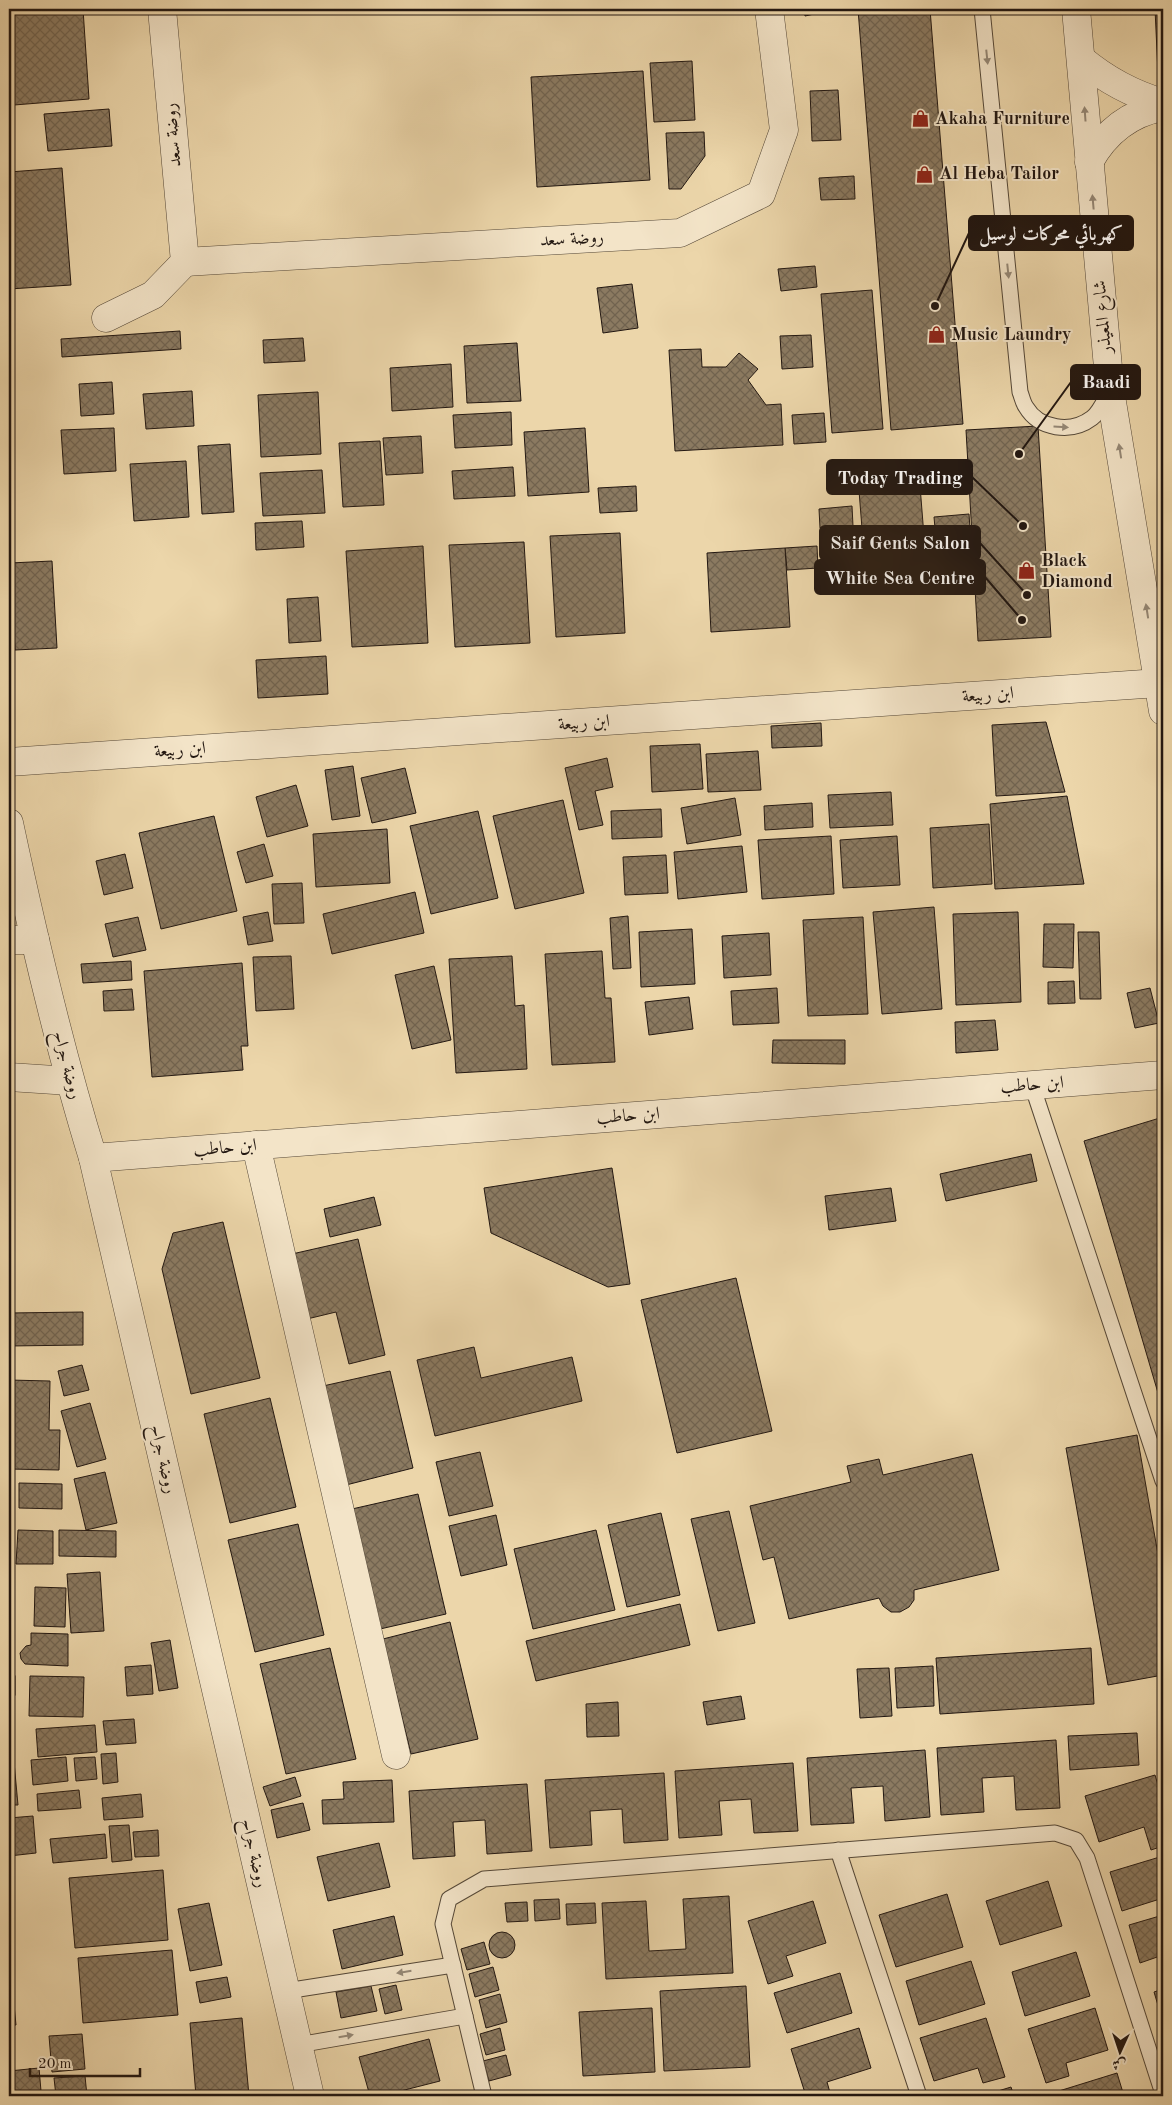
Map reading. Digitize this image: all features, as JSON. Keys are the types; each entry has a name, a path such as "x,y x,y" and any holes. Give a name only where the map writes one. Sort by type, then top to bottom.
{"street":[{"name":"روضة سعد","path":"162,9 185,262 680,233 760,194 784,130 770,9"},
{"name":"شارع المعيذر","path":"1076,9 1110,390 1163,711"},
{"path":"1081,59 1115,84 1163,105"},
{"path":"1089,162 1096,149 1118,125 1134,116 1163,105"},
{"path":"106,318 153,295 185,262"},
{"name":"ابن ربيعة","path":"9,762 1159,683"},
{"name":"روضة جراح","path":"9,823 22,940 70,1081 93,1158 310,2096"},
{"name":"ابن حاطب","path":"93,1158 1163,1075"},
{"path":"9,1077 70,1081"},
{"path":"256,1145 396,1755"}],"lane":[{"path":"982,9 1020,392 1025,407 1035,418 1048,426 1064,428 1078,426 1092,418 1102,406 1110,390"},
{"path":"1032,1085 1163,1481"},
{"path":"484,2096 443,1924 449,1899 484,1879 1055,1833 1076,1840 1087,1858 1163,2094"},
{"path":"838,1850 919,2096"},
{"path":"286,1991 452,1965"},
{"path":"298,2045 465,2016"}],"building":[{"path":"9,9 83,9 89,99 14,105 9,43"},
{"path":"804,9 837,9 805,16"},
{"path":"858,9 930,9 963,424 891,430"},
{"path":"1155,9 1163,9 1163,73 1158,73"},
{"path":"692,61 695,120 654,122 650,63"},
{"path":"643,71 650,180 537,187 531,77"},
{"path":"838,90 841,140 812,141 810,91"},
{"path":"109,109 112,146 48,151 44,114"},
{"path":"704,132 705,156 681,189 669,189 666,133"},
{"path":"62,168 71,285 9,289 9,172"},
{"path":"854,176 855,199 821,200 819,178"},
{"path":"815,266 817,287 781,291 778,269"},
{"path":"632,284 638,328 603,333 597,288"},
{"path":"872,290 883,429 832,433 821,294"},
{"path":"180,331 181,349 62,357 61,339"},
{"path":"811,335 813,367 782,369 780,336"},
{"path":"303,338 305,361 264,363 263,340"},
{"path":"517,343 521,401 467,403 464,346"},
{"path":"701,349 702,367 726,367 739,353 758,369 748,380 766,405 781,404 783,445 675,451 669,350"},
{"path":"451,364 453,407 392,411 390,368"},
{"path":"112,382 114,414 81,416 79,384"},
{"path":"192,391 194,426 146,429 143,394"},
{"path":"318,392 321,454 261,457 258,395"},
{"path":"511,412 512,445 455,448 453,415"},
{"path":"824,413 826,442 794,444 792,415"},
{"path":"1038,426 1051,637 978,641 966,430"},
{"path":"114,428 116,471 64,474 61,430"},
{"path":"585,428 589,492 528,496 524,432"},
{"path":"421,436 423,473 386,475 383,438"},
{"path":"380,441 384,505 343,507 339,443"},
{"path":"230,444 234,512 202,514 198,446"},
{"path":"186,461 189,517 134,521 130,464"},
{"path":"513,467 515,496 454,499 452,471"},
{"path":"322,470 325,513 263,516 260,473"},
{"path":"919,473 927,574 866,579 858,478"},
{"path":"636,486 637,511 600,513 598,488"},
{"path":"852,506 853,526 820,528 819,509"},
{"path":"969,514 973,571 939,573 934,517"},
{"path":"302,521 304,547 256,550 255,523"},
{"path":"860,531 864,586 833,589 829,533"},
{"path":"620,533 625,633 556,637 550,536"},
{"path":"524,542 530,643 455,647 449,545"},
{"path":"423,546 428,643 352,647 346,551"},
{"path":"817,546 818,568 787,570 785,548"},
{"path":"785,548 790,627 711,632 707,553"},
{"path":"52,561 57,648 15,650 10,563"},
{"path":"318,597 321,641 289,643 287,599"},
{"path":"326,656 328,694 258,698 256,660"},
{"path":"1046,722 1065,792 996,796 992,725"},
{"path":"821,723 822,746 772,748 771,726"},
{"path":"700,744 703,789 652,792 650,746"},
{"path":"758,751 761,790 708,792 706,754"},
{"path":"607,758 613,787 595,791 603,825 579,830 565,768"},
{"path":"353,766 360,816 332,820 325,770"},
{"path":"405,768 416,813 372,823 361,778"},
{"path":"296,785 308,826 267,837 256,797"},
{"path":"891,792 893,825 830,828 828,795"},
{"path":"1067,796 1084,884 995,889 990,804"},
{"path":"735,798 741,835 687,844 681,808"},
{"path":"563,800 584,893 515,909 493,816"},
{"path":"812,803 813,827 765,830 764,806"},
{"path":"661,809 662,837 612,839 611,811"},
{"path":"478,811 498,898 431,914 410,826"},
{"path":"214,816 237,911 161,929 139,833"},
{"path":"989,824 992,884 933,888 930,828"},
{"path":"387,829 390,883 316,887 313,834"},
{"path":"831,836 834,894 762,899 758,840"},
{"path":"897,836 900,885 843,888 840,840"},
{"path":"264,844 273,876 246,883 237,852"},
{"path":"742,846 747,892 678,899 674,852"},
{"path":"125,854 133,888 104,895 96,861"},
{"path":"666,855 668,893 625,895 623,857"},
{"path":"302,883 304,923 274,924 272,884"},
{"path":"415,892 424,933 332,954 323,914"},
{"path":"934,907 942,1009 882,1014 873,912"},
{"path":"268,912 273,941 248,945 243,917"},
{"path":"1018,912 1021,1002 956,1005 953,914"},
{"path":"628,916 631,968 613,969 610,918"},
{"path":"138,917 146,950 113,957 105,924"},
{"path":"863,917 868,1014 808,1016 803,920"},
{"path":"1044,924 1074,924 1073,968 1043,967"},
{"path":"692,929 695,984 641,987 639,932"},
{"path":"1078,932 1099,932 1101,999 1080,999"},
{"path":"769,933 771,975 724,978 722,936"},
{"path":"602,951 605,998 611,998 615,1062 552,1065 545,954"},
{"path":"291,956 294,1009 256,1011 253,957"},
{"path":"512,956 515,1006 524,1005 527,1069 456,1073 449,959"},
{"path":"131,961 132,980 83,983 81,964"},
{"path":"242,963 248,1046 241,1046 243,1070 152,1077 144,971"},
{"path":"434,966 451,1040 412,1049 395,975"},
{"path":"1074,981 1075,1003 1048,1004 1048,982"},
{"path":"777,988 779,1023 733,1025 731,991"},
{"path":"1150,988 1159,1023 1135,1028 1127,993"},
{"path":"132,989 134,1010 104,1011 103,991"},
{"path":"689,997 693,1029 649,1035 645,1002"},
{"path":"995,1020 998,1050 956,1053 955,1022"},
{"path":"773,1040 845,1040 845,1064 772,1063"},
{"path":"1163,1117 1163,1410 1084,1141"},
{"path":"1031,1154 1037,1181 946,1201 940,1174"},
{"path":"612,1168 630,1284 608,1287 491,1233 484,1188"},
{"path":"891,1188 896,1221 829,1230 825,1196"},
{"path":"374,1197 381,1225 330,1237 324,1209"},
{"path":"223,1222 260,1378 191,1394 162,1269 173,1233"},
{"path":"358,1239 385,1355 349,1364 336,1312 307,1319 292,1254"},
{"path":"736,1278 772,1431 677,1453 641,1300"},
{"path":"83,1312 83,1345 9,1346 9,1313"},
{"path":"474,1347 481,1378 572,1357 582,1401 435,1436 417,1360"},
{"path":"82,1365 89,1390 64,1396 58,1371"},
{"path":"390,1371 413,1468 346,1485 323,1386"},
{"path":"9,1380 50,1381 49,1430 60,1430 59,1470 9,1469"},
{"path":"270,1398 296,1507 230,1523 204,1414"},
{"path":"90,1403 106,1459 77,1467 61,1411"},
{"path":"1137,1435 1163,1583 1163,1675 1108,1685 1066,1448"},
{"path":"480,1452 493,1506 449,1516 436,1462"},
{"path":"972,1454 999,1570 914,1590 914,1600 909,1607 900,1612 891,1612 883,1606 879,1598 789,1619 774,1557 763,1560 750,1506 851,1482 847,1466 879,1459 883,1475"},
{"path":"105,1472 117,1523 86,1530 74,1479"},
{"path":"19,1483 62,1484 62,1509 19,1508"},
{"path":"9,1488 12,1489 11,1522 9,1522"},
{"path":"418,1494 446,1614 380,1629 352,1509"},
{"path":"729,1511 755,1623 718,1631 691,1519"},
{"path":"661,1513 680,1595 627,1607 608,1525"},
{"path":"496,1515 507,1565 461,1576 449,1526"},
{"path":"298,1524 324,1635 255,1652 228,1540"},
{"path":"18,1530 53,1531 53,1564 16,1564"},
{"path":"59,1530 116,1531 116,1557 59,1556"},
{"path":"596,1530 615,1610 533,1629 514,1549"},
{"path":"10,1539 10,1566 9,1566"},
{"path":"100,1572 104,1631 71,1633 67,1574"},
{"path":"9,1573 12,1573 11,1610 9,1610"},
{"path":"35,1587 66,1588 65,1627 34,1626"},
{"path":"680,1604 690,1645 536,1681 526,1641"},
{"path":"450,1622 478,1739 411,1754 383,1639"},
{"path":"9,1625 12,1625 11,1666 9,1666"},
{"path":"31,1633 68,1634 68,1666 25,1664 21,1659 20,1653 26,1646 31,1645"},
{"path":"170,1640 178,1688 159,1691 151,1643"},
{"path":"330,1648 356,1759 286,1774 260,1664"},
{"path":"1091,1648 1094,1704 940,1714 936,1658"},
{"path":"151,1665 153,1694 127,1696 125,1667"},
{"path":"933,1666 934,1706 897,1708 895,1668"},
{"path":"889,1668 892,1716 860,1718 857,1669"},
{"path":"9,1676 15,1676 15,1695 9,1695"},
{"path":"30,1676 84,1677 83,1717 29,1716"},
{"path":"741,1696 745,1719 707,1725 703,1702"},
{"path":"618,1702 619,1736 587,1737 586,1704"},
{"path":"9,1708 18,1805 9,1805"},
{"path":"134,1719 136,1743 106,1745 103,1721"},
{"path":"95,1725 97,1752 38,1757 36,1729"},
{"path":"1137,1733 1139,1765 1070,1770 1068,1736"},
{"path":"1056,1740 1060,1808 1016,1810 1014,1776 982,1778 984,1812 941,1815 937,1748"},
{"path":"925,1750 930,1817 885,1821 883,1786 851,1788 854,1823 811,1825 807,1758"},
{"path":"116,1753 118,1782 103,1784 101,1754"},
{"path":"66,1757 68,1781 33,1785 31,1760"},
{"path":"95,1757 97,1779 76,1781 74,1758"},
{"path":"793,1763 798,1831 754,1833 751,1799 719,1801 722,1835 679,1838 675,1771"},
{"path":"664,1773 668,1840 624,1843 622,1809 590,1811 592,1845 550,1848 545,1780"},
{"path":"1155,1775 1163,1802 1163,1846 1151,1850 1144,1827 1099,1842 1085,1796"},
{"path":"295,1777 301,1796 270,1806 263,1787"},
{"path":"392,1780 394,1822 323,1824 322,1800 344,1799 343,1782"},
{"path":"527,1784 532,1851 487,1854 485,1820 453,1822 455,1856 413,1859 409,1791"},
{"path":"79,1790 81,1808 38,1811 37,1794"},
{"path":"141,1794 143,1817 104,1820 102,1798"},
{"path":"303,1803 310,1830 277,1838 271,1810"},
{"path":"33,1816 36,1853 9,1856 9,1818"},
{"path":"129,1825 132,1860 112,1862 109,1826"},
{"path":"158,1830 159,1856 135,1857 133,1832"},
{"path":"105,1834 107,1858 53,1863 50,1839"},
{"path":"379,1843 390,1887 328,1901 317,1857"},
{"path":"1163,1856 1163,1898 1122,1911 1110,1872"},
{"path":"163,1870 168,1940 75,1948 69,1878"},
{"path":"1048,1881 1062,1926 1000,1945 986,1901"},
{"path":"947,1894 963,1947 896,1967 879,1915"},
{"path":"729,1896 733,1973 606,1979 602,1903 646,1901 649,1951 686,1949 683,1899"},
{"path":"559,1899 560,1919 535,1921 534,1900"},
{"path":"813,1901 826,1943 786,1956 793,1976 768,1984 748,1921"},
{"path":"527,1902 528,1921 507,1922 505,1903"},
{"path":"209,1903 222,1965 190,1971 178,1909"},
{"path":"595,1903 596,1923 567,1925 566,1904"},
{"path":"1163,1915 1163,1955 1140,1963 1129,1925"},
{"path":"394,1916 403,1955 342,1969 333,1930"},
{"path":"502,1932 511,1936 515,1945 511,1954 502,1958 493,1954 489,1945 493,1936"},
{"path":"484,1942 490,1964 467,1970 461,1949"},
{"path":"172,1950 178,2015 83,2023 78,1958"},
{"path":"1076,1952 1090,1996 1025,2016 1012,1972"},
{"path":"9,1954 16,2025 9,2025"},
{"path":"971,1961 985,2004 919,2025 906,1981"},
{"path":"493,1967 499,1990 475,1997 469,1974"},
{"path":"840,1973 852,2013 787,2033 774,1993"},
{"path":"227,1977 231,1997 200,2003 196,1982"},
{"path":"396,1985 402,2010 385,2014 379,1989"},
{"path":"371,1986 377,2011 341,2018 336,1992"},
{"path":"746,1986 750,2067 664,2071 660,1991"},
{"path":"1163,1989 1163,2022 1154,1992"},
{"path":"500,1994 507,2022 486,2028 479,2000"},
{"path":"652,2008 655,2072 583,2076 579,2012"},
{"path":"1095,2008 1108,2050 1066,2063 1069,2076 1046,2083 1028,2029"},
{"path":"242,2018 249,2096 196,2096 190,2023"},
{"path":"986,2018 1005,2077 983,2083 978,2068 934,2081 920,2038"},
{"path":"500,2028 505,2050 486,2055 480,2034"},
{"path":"859,2028 871,2068 827,2082 831,2096 806,2096 791,2049"},
{"path":"82,2034 85,2069 52,2072 49,2036"},
{"path":"429,2039 440,2081 381,2096 370,2096 359,2057"},
{"path":"506,2055 511,2075 489,2081 483,2061"},
{"path":"39,2068 41,2091 9,2094 9,2071"},
{"path":"1117,2073 1124,2096 1046,2095"},
{"path":"85,2076 87,2096 56,2096 54,2078"},
{"path":"1011,2087 1014,2096 982,2096"},
{"path":"528,2093 529,2096 510,2095"}],"place":[{"name":"Akaha Furniture","path":"921,119"},
{"name":"Al Heba Tailor","path":"925,174"},
{"name":"كهربائي محركات لوسيل","path":"935,306"},
{"name":"Music Laundry","path":"937,335"},
{"name":"Baadi","path":"1019,454"},
{"name":"Today Trading","path":"1023,526"},
{"name":"Black Diamond","path":"1027,571"},
{"name":"Saif Gents Salon","path":"1027,595"},
{"name":"White Sea Centre","path":"1022,620"}]}
